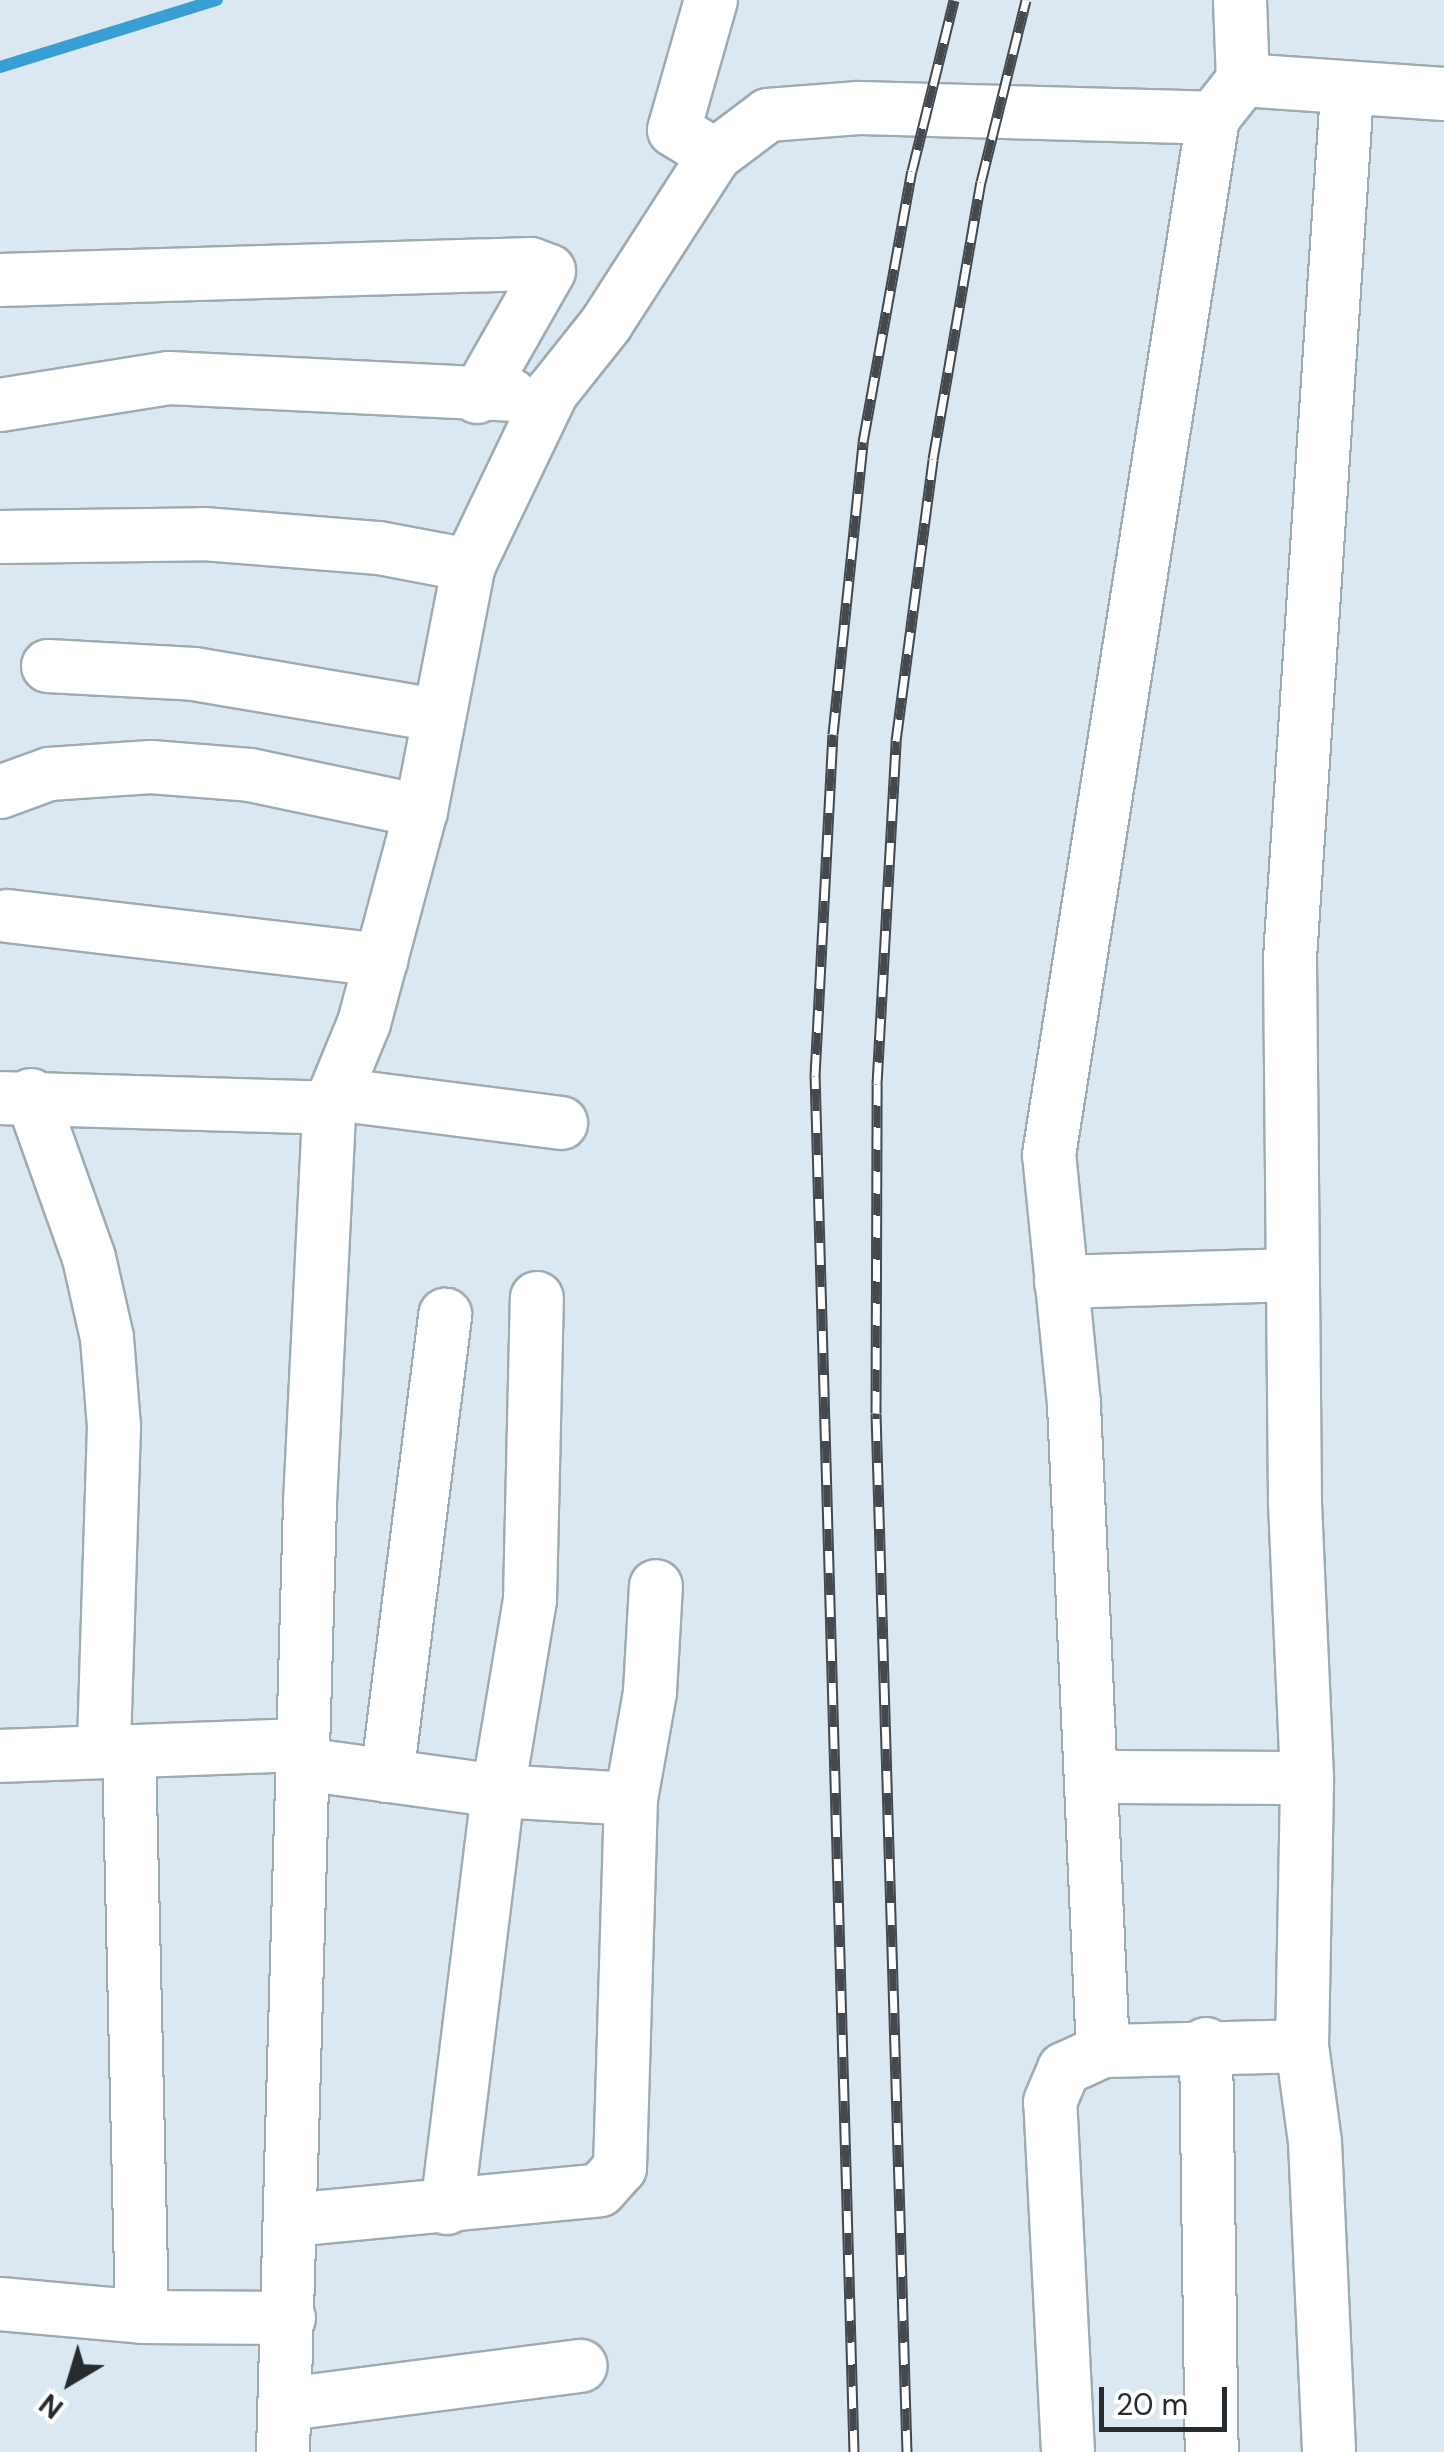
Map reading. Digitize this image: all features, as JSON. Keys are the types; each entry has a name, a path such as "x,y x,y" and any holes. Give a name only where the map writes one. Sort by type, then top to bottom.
{"street":[{"path":"581,2366 285,2428 303,1755 332,1101 380,960 421,811 436,715 469,565 552,392 606,324 695,142 711,0"},
{"path":"1104,2051 1094,1778 1049,1155 1228,99 1240,0"},
{"path":"695,142 768,115 858,108 1228,99 1347,92 1444,94"},
{"path":"1329,2452 1315,2142 1302,2046 1307,1778 1293,1275 1290,958 1347,92"},
{"path":"0,280 531,264 549,271 478,397"},
{"path":"0,405 169,378 478,397 552,392"},
{"path":"0,537 204,534 379,548 469,565"},
{"path":"48,666 194,674 436,715"},
{"path":"0,792 50,774 151,767 250,775 421,811"},
{"path":"6,916 380,960"},
{"path":"142,2316 116,1751 114,1426 107,1338 89,1258 16,1096 332,1101 560,1123"},
{"path":"1061,1282 1293,1275"},
{"path":"448,2208 498,1791 530,1600 537,1298"},
{"path":"387,1776 445,1315"},
{"path":"292,2220 448,2208 600,2190 620,2168 631,1799 650,1692 656,1586"},
{"path":"0,1756 116,1751 303,1755 387,1776 498,1791 631,1799"},
{"path":"1094,1778 1307,1778"},
{"path":"1068,2452 1050,2102 1064,2069 1104,2051 1206,2044 1302,2046"},
{"path":"1206,2044 1212,2452"},
{"path":"0,2304 142,2316 289,2318"}],"waterway":[{"path":"0,67 217,0"}],"railway":[{"path":"854,2452 815,1076 833,734 863,442 912,171 954,0"},
{"path":"907,2452 876,1413 877,1084 896,741 933,459 981,182 1026,0"}]}
